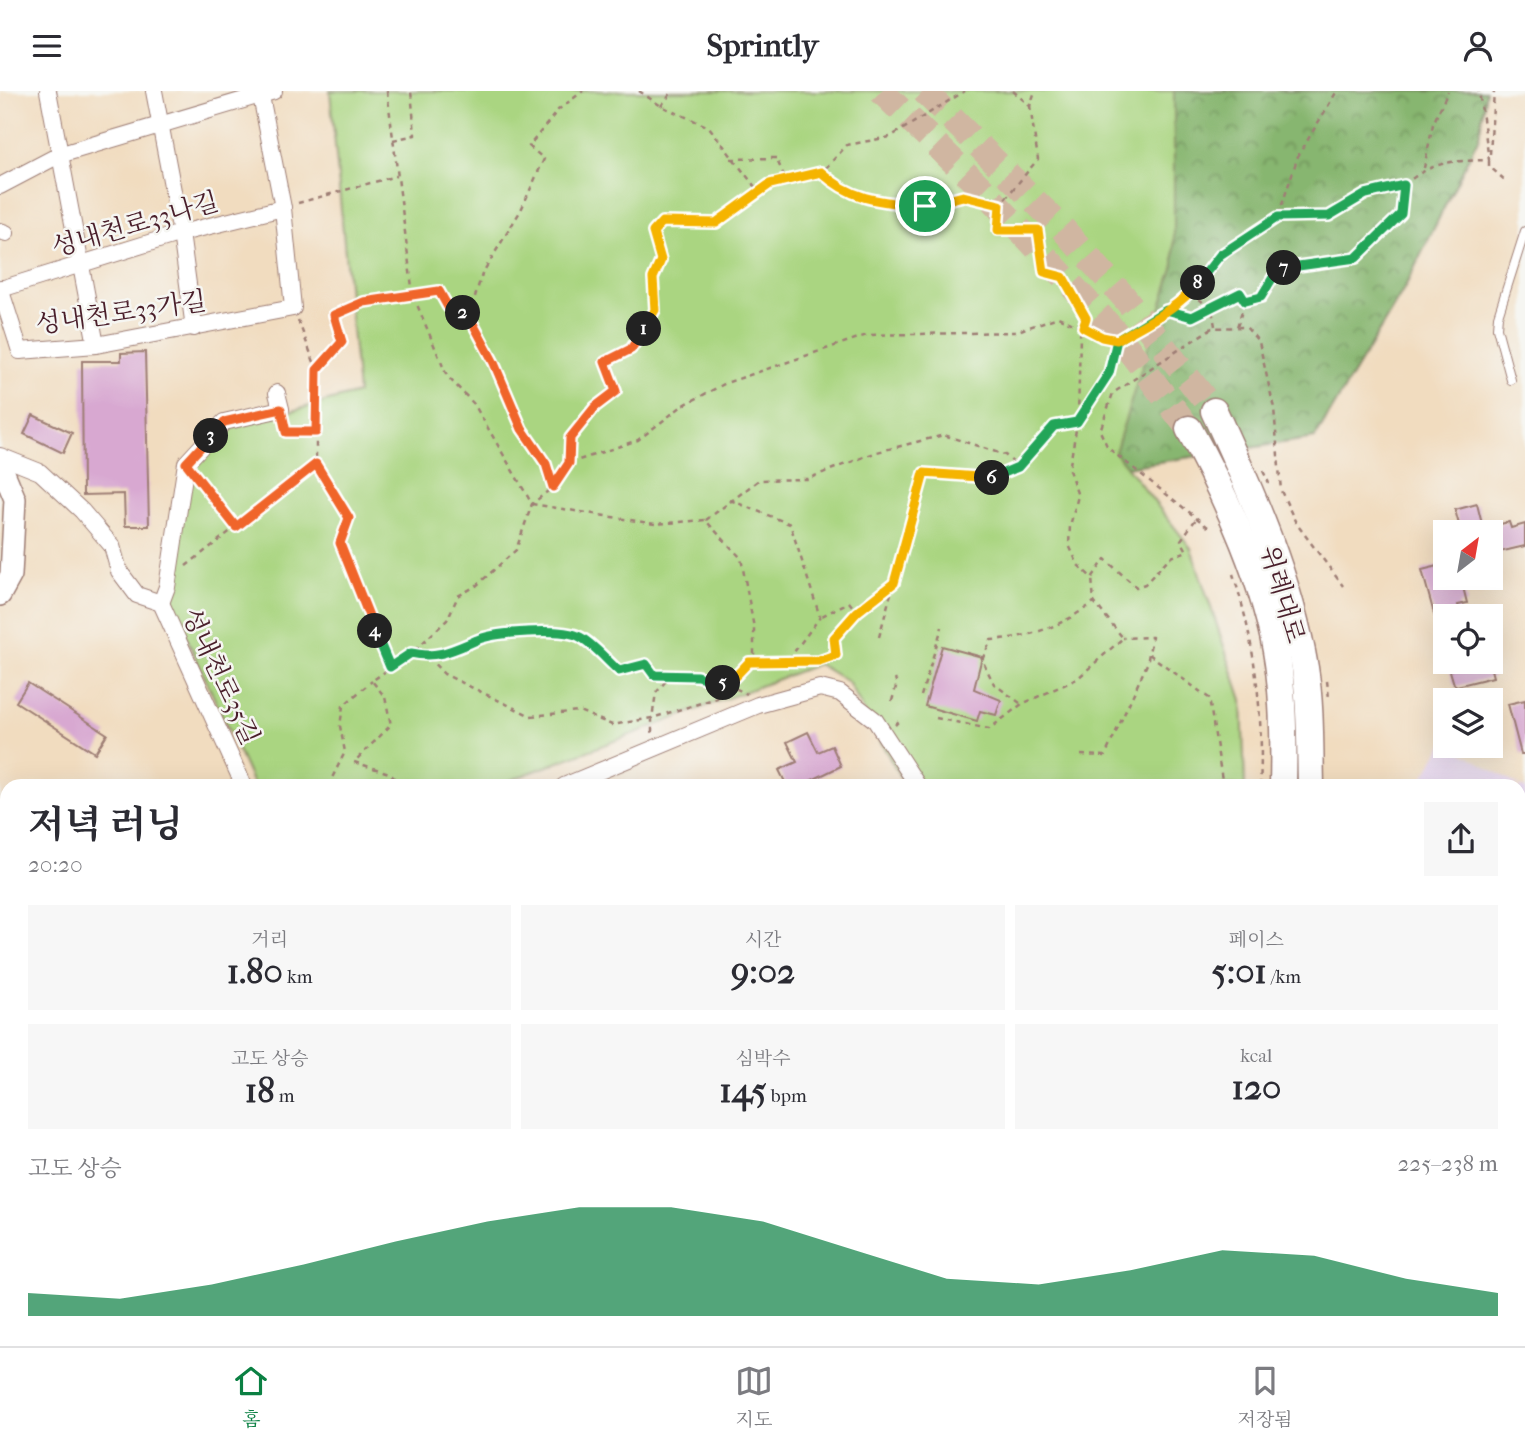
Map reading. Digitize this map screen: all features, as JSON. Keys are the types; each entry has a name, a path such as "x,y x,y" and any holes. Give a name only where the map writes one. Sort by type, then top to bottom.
{"main road":[{"name":"위례대로","path":"1214,411 1245,478 1278,565 1305,668 1311,779"},
{"name":"위례대로","path":"1189,429 1222,488 1235,520 1278,659 1284,715 1283,779"}],"street":[{"path":"48,91 96,345"},
{"path":"154,91 181,233 194,328"},
{"path":"0,186 60,155 265,92 283,208 293,307"},
{"name":"성내천로33나길","path":"0,288 181,233 283,208"},
{"name":"성내천로33가길","path":"0,288 20,351 96,345 293,307"},
{"path":"160,603 167,587 186,463 224,422 281,409 277,393"},
{"name":"성내천로35길","path":"0,456 40,472 82,511 112,546 119,571 137,595 160,603 241,779"},
{"path":"0,463 15,499 11,575 2,589"},
{"path":"581,779 764,704 820,688 840,693 875,720 913,779"}],"lane":[{"path":"1511,380 1497,328 1498,316 1525,231"}],"path":[{"path":"387,91 413,295 447,376 474,404 532,504"},
{"path":"392,141 415,135 411,91"},
{"path":"469,316 482,274 521,210 544,159 530,146 558,110 583,91"},
{"path":"639,91 661,106 709,127 759,192"},
{"path":"661,106 673,91"},
{"path":"332,779 345,752 340,726 344,706 372,681 411,653 447,620 458,596 476,586 516,550 532,504 553,487 569,463 570,438 595,407 616,391 605,362 631,349 655,310 653,278 661,260 653,232 662,222 716,223 770,184 821,172 848,145 890,137 965,91"},
{"path":"1013,91 1030,106"},
{"path":"1035,91 1030,106 1038,159 1000,205 998,230 1038,230 1044,272 1063,277 1086,318 1083,327 1077,422 1069,470 1078,496 1070,526 1069,545 1078,565 1092,578"},
{"path":"1278,217 1298,156 1337,91"},
{"path":"1424,168 1433,124 1448,91"},
{"path":"1479,91 1489,160"},
{"path":"1494,91 1489,166 1507,182"},
{"path":"731,159 776,158 786,180"},
{"path":"569,463 638,440 682,405 726,383 867,335 1015,332 1058,317 1102,337 1117,340 1191,292 1220,255 1278,217 1329,216 1366,194 1404,185 1424,168 1447,161 1489,160"},
{"path":"821,172 839,190 875,201 925,206 963,196 1000,205"},
{"path":"283,208 396,176"},
{"path":"1245,301 1261,297 1278,269 1356,258 1401,214 1404,185"},
{"path":"317,370 342,342 334,315 364,302 439,291 448,307 469,316 494,363 522,429 546,464 553,487"},
{"path":"1191,292 1212,310 1215,328"},
{"path":"1166,310 1192,317 1212,310 1240,293 1245,301 1237,327"},
{"path":"293,307 317,370 316,464 349,518 340,543 390,667"},
{"path":"879,637 924,473 998,478 1018,467 1054,426 1077,422 1109,373 1117,340"},
{"path":"281,409 286,432 316,432"},
{"path":"532,504 655,524 705,520 759,480 807,479 877,452 944,435 1005,455 1018,467"},
{"path":"186,463 236,527"},
{"path":"167,587 184,568 316,464"},
{"path":"730,500 790,524 820,617"},
{"path":"1123,638 1094,602 1092,578 1105,559 1136,587 1145,584 1169,558 1186,551 1181,540 1196,519"},
{"path":"428,657 444,674 531,716 579,711 612,725 652,718 718,698 754,654 754,628 741,558 705,520"},
{"path":"1231,568 1242,603 1259,692 1259,779"},
{"path":"749,662 819,661 836,655 834,638 857,612 894,583"},
{"path":"786,663 820,617 849,602 857,612"},
{"path":"1022,704 994,684 982,660 991,640 1024,638 1074,618 1094,602"},
{"path":"921,696 942,627"},
{"path":"411,653 428,657 453,652 480,638 519,631 578,636 619,671 646,664 654,675 697,676 728,684 764,704"},
{"path":"936,718 989,729 1022,704 1077,679 1123,638 1152,637 1149,654 1123,720 1105,756 1107,762"},
{"path":"1149,654 1209,698 1222,779"},
{"path":"652,718 656,693 670,677"},
{"path":"892,701 897,683 895,679"},
{"path":"372,681 385,697 391,726 354,762 389,773 393,779"},
{"path":"897,724 902,718"},
{"path":"1081,755 1105,756"}],"shaded area":[{"path":"1435,758 1472,758 1507,779 1422,779"}],"green space":[{"path":"330,91 1174,91 1174,265 1115,452 1191,548 1242,700 1245,779 901,779 848,682 818,664 514,779 251,779 172,605 171,577 191,468 226,429 358,393"},
{"path":"581,91 1486,91 1479,137 1403,291 1315,438 1041,480"}],"building":[{"path":"145,352 149,526 125,526 124,494 83,495 82,361 121,361 121,353"},
{"path":"33,415 72,433 63,453 24,434"},
{"path":"1477,504 1481,520 1458,520 1455,510"},
{"path":"1509,522 1511,528 1525,524 1525,546 1503,551 1503,523"},
{"path":"1433,567 1433,590 1464,590 1467,603 1433,604 1433,610 1422,570"},
{"path":"942,646 982,657 974,689 1001,700 996,715 980,711 977,721 925,706"},
{"path":"1451,674 1492,674 1493,677 1457,686"},
{"path":"28,683 107,734 95,753 16,702"},
{"path":"1525,700 1525,754 1521,754 1508,704"},
{"path":"808,732 818,752 832,746 841,766 814,779 784,779 779,770 797,762 787,742"}],"tunnel":[{"path":"881,91 985,192 1116,333 1189,429"},
{"path":"924,91 1062,228 1124,297 1214,411"}],"route":[{"path":"925,206 875,201 839,190 821,172 770,184 716,223 662,222 653,232 661,260 653,278 655,310 631,349 605,362 616,391 595,407 570,438 569,463 553,487 546,464 522,429 494,363 469,316 448,307 439,291 364,302 334,315 342,342 317,370 316,432 286,432 281,409 224,422 186,463 236,527 316,464 349,518 340,543 390,667 411,653 428,657 453,652 480,638 519,631 578,636 619,671 646,664 654,675 697,676 728,684 749,662 819,661 836,655 834,638 857,612 894,583 924,473 998,478 1018,467 1054,426 1077,422 1109,373 1117,340 1166,310 1192,317 1212,310 1240,293 1245,301 1261,297 1278,269 1356,258 1401,214 1404,185 1366,194 1329,216 1278,217 1220,255 1189,294 1117,340 1102,337 1083,327 1086,318 1063,277 1044,272 1038,230 998,230 1000,205 963,196 925,206"}]}
